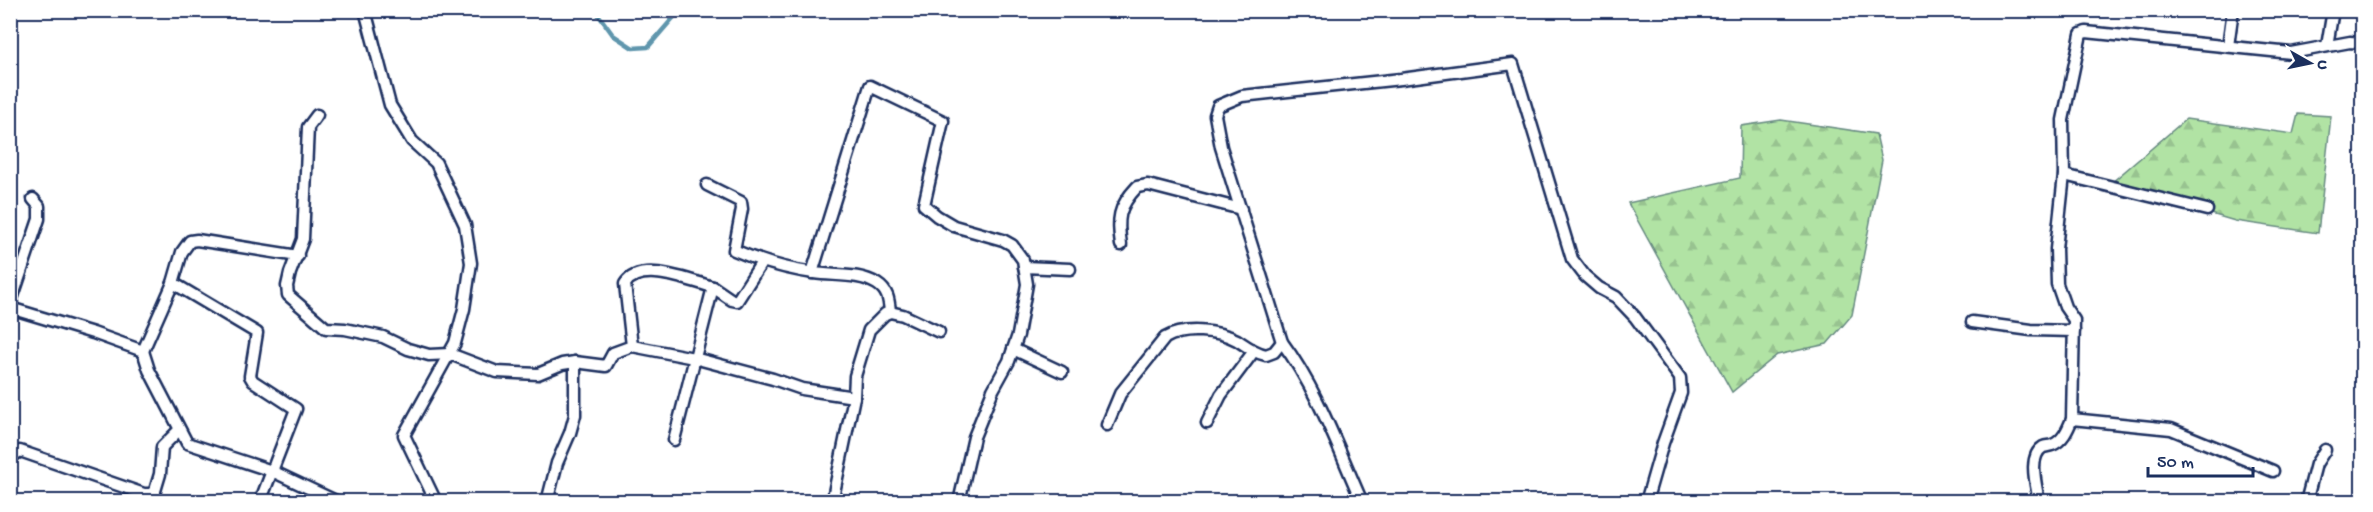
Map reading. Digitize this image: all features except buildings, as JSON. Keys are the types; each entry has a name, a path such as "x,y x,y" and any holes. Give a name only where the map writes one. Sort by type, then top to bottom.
{"street":[{"path":"365,10 390,105 412,141 436,163 465,225 471,263 464,309 450,354 404,435 436,501"},
{"path":"2228,46 2233,10"},
{"path":"2327,46 2333,10"},
{"path":"2039,501 2034,474 2035,458 2043,447 2060,440 2068,431 2072,419 2074,320 2065,306 2057,284 2056,249 2064,175 2063,120 2081,34 2086,32 2291,53 2350,42 2362,43"},
{"path":"1362,501 1314,396 1294,357 1282,342 1221,147 1215,115 1218,106 1242,96 1513,64 1572,259 1585,276 1599,288 1616,297 1635,317 1680,378 1681,393 1646,501"},
{"path":"812,273 870,86 943,121 924,200 927,208 954,226 1003,240 1012,245 1023,260 1027,284 1018,335 1009,361 993,390 974,437 959,501"},
{"path":"317,115 308,127 303,239 287,286 288,295 326,328 345,329 383,337 408,349 429,355 450,354 497,372 515,374 545,372 562,364 574,362 606,366 613,353 632,346 694,358 802,389 854,397"},
{"path":"2064,175 2207,210"},
{"path":"707,185 741,202 742,209 734,250 762,262 812,273 865,279 886,291 890,312"},
{"path":"1121,245 1117,222 1125,199 1137,187 1148,185 1241,209"},
{"path":"33,199 39,206 39,219 10,307 143,351"},
{"path":"298,256 197,240 190,241 182,252 173,283 143,351 149,370 187,443 273,471 338,501"},
{"path":"632,346 625,295 626,281 650,272 712,287 737,301 762,262"},
{"path":"1024,267 1070,269"},
{"path":"173,283 257,333 250,376 253,381 296,409 260,501"},
{"path":"674,440 712,287"},
{"path":"832,501 854,397 855,376 869,330 890,312 903,315 939,332"},
{"path":"1972,322 2031,330 2074,331"},
{"path":"1107,425 1120,394 1165,338 1174,332 1218,333 1254,351 1270,355 1282,342"},
{"path":"1013,350 1062,372"},
{"path":"1207,423 1221,395 1254,351"},
{"path":"547,501 557,463 575,415 574,362"},
{"path":"2072,419 2171,429 2273,471"},
{"path":"10,458 20,451 144,494 154,494 160,474 162,447 179,430"},
{"path":"2306,501 2316,464 2325,450"}],"green space":[{"path":"2298,114 2331,116 2318,233 2235,221 2110,184 2186,119 2293,134"},
{"path":"1781,120 1876,134 1882,160 1852,315 1827,344 1777,355 1732,392 1628,203 1740,178 1741,126"}],"waterway":[{"path":"595,10 613,35 633,48 648,47 680,10"}]}
